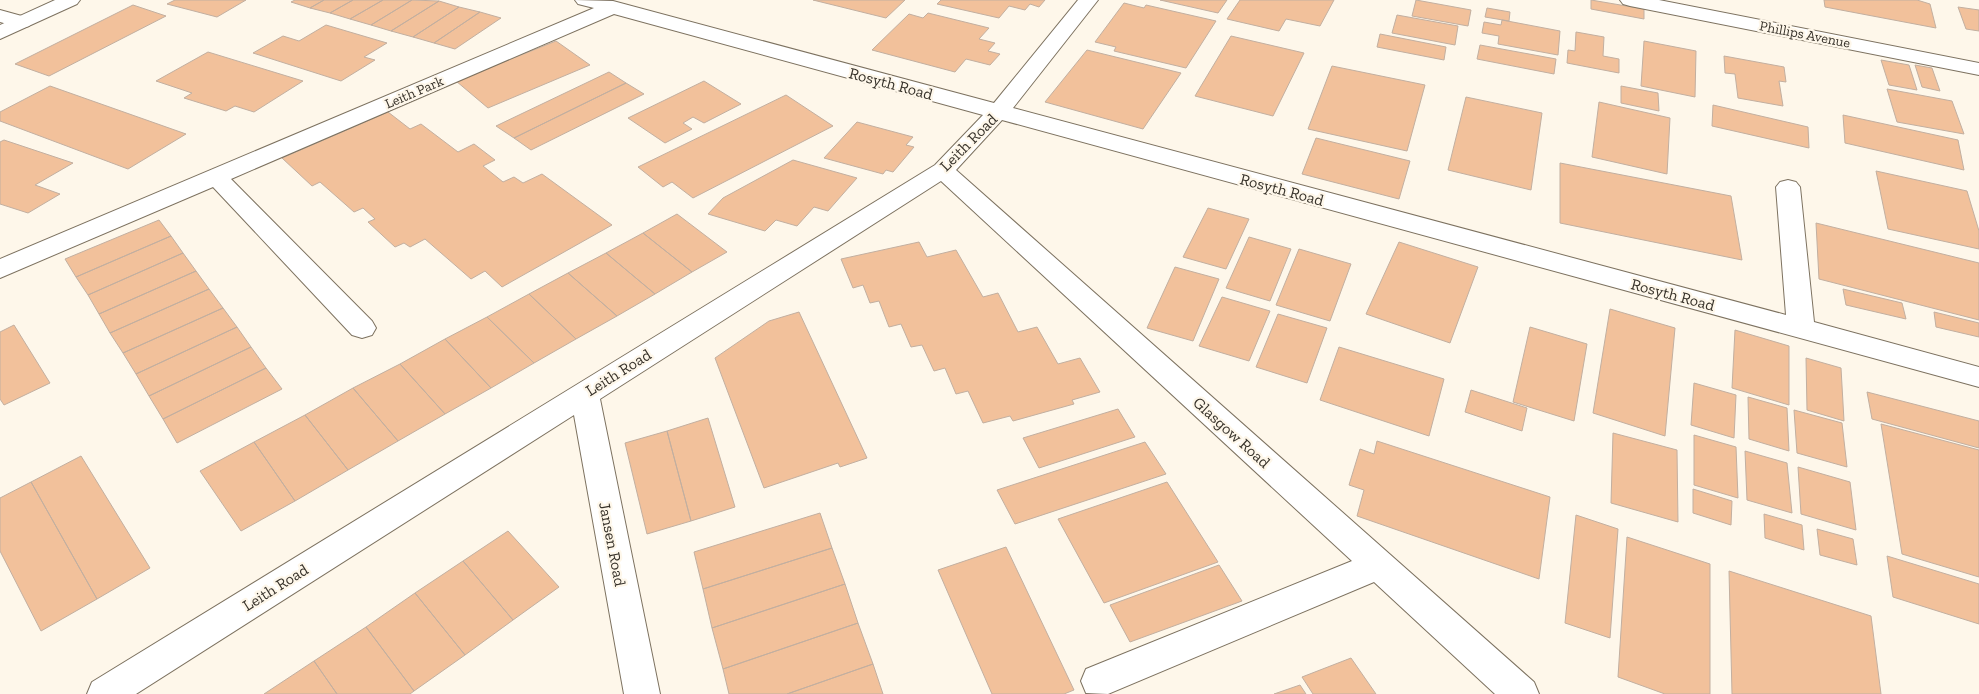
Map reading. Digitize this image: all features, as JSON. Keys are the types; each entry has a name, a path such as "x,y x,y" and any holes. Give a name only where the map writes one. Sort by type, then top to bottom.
{"street":[{"path":"0,33 70,0"},
{"name":"Rosyth Road","path":"584,0 1979,377"},
{"name":"Leith Road","path":"105,694 943,170 998,112 1088,0"},
{"name":"Phillips Avenue","path":"1630,0 1979,69"},
{"name":"Leith Park","path":"0,269 613,8"},
{"path":"0,16 22,22"},
{"name":"Glasgow Road","path":"943,170 1521,694"},
{"path":"216,177 362,328"},
{"path":"1788,187 1801,329"},
{"name":"Jansen Road","path":"584,393 642,694"},
{"path":"1099,681 1379,565"}],"building":[{"path":"175,0 246,0 217,17 167,4"},
{"path":"295,0 324,0 310,8 291,2"},
{"path":"324,0 353,0 330,13 310,8"},
{"path":"353,0 383,0 350,19 330,13"},
{"path":"383,0 412,0 371,25 350,19"},
{"path":"412,0 439,1 391,31 371,25"},
{"path":"813,0 905,0 886,18"},
{"path":"941,0 1045,0 1039,7 1030,4 1025,10 1009,6 999,18 937,4"},
{"path":"1160,0 1227,0 1218,13"},
{"path":"1240,0 1334,0 1320,26 1286,19 1279,31 1227,19"},
{"path":"1416,0 1471,10 1468,26 1412,16"},
{"path":"1591,0 1644,9 1644,19 1591,9"},
{"path":"1824,0 1917,0 1930,4 1936,28 1825,7"},
{"path":"439,1 459,7 413,37 391,31"},
{"path":"1124,3 1144,8 1146,5 1216,21 1186,68 1114,51 1116,47 1095,42"},
{"path":"133,5 166,16 49,76 15,64"},
{"path":"459,7 480,12 434,43 413,37"},
{"path":"1958,7 1979,10 1979,31 1966,29"},
{"path":"1487,8 1510,12 1509,21 1485,17"},
{"path":"480,12 501,18 455,49 434,43"},
{"path":"928,13 989,28 979,39 995,43 988,51 1000,54 990,65 966,59 955,72 872,50 909,14 923,18"},
{"path":"1397,15 1458,26 1455,45 1392,33"},
{"path":"1502,20 1560,31 1558,55 1498,44 1499,36 1482,33 1484,22 1501,25"},
{"path":"326,25 387,43 364,57 375,60 341,81 253,53 283,36 299,41"},
{"path":"1576,32 1604,37 1603,56 1619,59 1619,73 1567,63 1568,50 1575,51"},
{"path":"1380,34 1446,47 1444,60 1377,47"},
{"path":"1231,36 1304,53 1273,116 1195,96"},
{"path":"556,41 590,65 488,108 456,81"},
{"path":"1644,41 1696,51 1695,97 1641,86"},
{"path":"1480,45 1556,59 1554,74 1477,59"},
{"path":"1087,50 1181,73 1143,129 1045,102"},
{"path":"208,52 303,81 254,112 235,106 226,111 184,98 192,93 156,81"},
{"path":"1724,56 1784,67 1786,82 1779,81 1783,106 1738,98 1735,74 1725,73"},
{"path":"1881,60 1909,65 1917,90 1889,85"},
{"path":"1915,65 1932,68 1940,91 1922,87"},
{"path":"1332,66 1425,85 1407,151 1308,129"},
{"path":"609,72 626,83 514,138 496,126"},
{"path":"704,81 741,104 704,123 693,117 683,123 692,129 665,143 628,118"},
{"path":"626,83 644,94 531,150 514,138"},
{"path":"50,86 186,134 128,169 0,121 0,112"},
{"path":"1621,86 1658,93 1659,111 1621,103"},
{"path":"1887,89 1952,101 1964,134 1897,122"},
{"path":"786,95 833,126 693,198 672,182 663,187 638,167"},
{"path":"1466,97 1542,113 1531,190 1448,170"},
{"path":"1599,102 1670,118 1667,174 1592,157"},
{"path":"1713,105 1808,127 1809,148 1712,126"},
{"path":"388,112 410,129 421,124 458,152 474,144 495,160 483,166 503,182 514,177 523,183 542,174 612,225 502,287 485,271 471,279 425,239 410,247 404,243 395,247 368,222 375,219 363,208 354,212 320,182 312,186 282,158"},
{"path":"1843,115 1958,140 1964,170 1845,143"},
{"path":"857,122 913,137 906,145 914,147 893,172 886,170 883,174 824,158"},
{"path":"1316,138 1410,161 1399,199 1302,174"},
{"path":"4,140 73,163 35,185 60,194 28,213 0,204 0,142"},
{"path":"793,160 857,178 828,211 814,207 797,226 776,220 765,231 708,214 723,198"},
{"path":"1560,163 1731,196 1742,260 1560,223"},
{"path":"1876,171 1967,191 1979,231 1979,249 1888,229"},
{"path":"1208,208 1249,219 1226,269 1183,257"},
{"path":"677,214 727,252 692,272 643,233"},
{"path":"159,220 171,236 76,277 65,259"},
{"path":"1816,223 1979,263 1979,320 1819,279"},
{"path":"643,233 692,272 655,294 606,253"},
{"path":"171,236 183,253 88,295 76,277"},
{"path":"1249,237 1291,249 1270,301 1226,288"},
{"path":"919,242 927,257 956,250 983,297 998,293 1018,332 1037,327 1058,364 1080,358 1100,392 1072,400 1074,404 1013,421 1010,416 983,423 968,391 956,394 945,368 934,371 922,345 911,347 901,324 889,327 879,301 870,303 863,285 853,288 841,259"},
{"path":"1399,242 1478,267 1450,343 1366,314"},
{"path":"1299,249 1351,264 1330,321 1276,305"},
{"path":"183,253 196,271 99,314 88,295"},
{"path":"606,253 655,294 617,316 568,273"},
{"path":"1175,267 1219,279 1193,341 1147,328"},
{"path":"196,271 209,289 110,333 99,314"},
{"path":"568,273 617,316 576,339 529,294"},
{"path":"209,289 223,308 123,353 110,333"},
{"path":"1843,289 1902,303 1906,319 1846,305"},
{"path":"529,294 576,339 534,363 487,317"},
{"path":"1222,297 1270,311 1249,361 1199,346"},
{"path":"223,308 237,327 136,374 123,353"},
{"path":"1610,309 1675,328 1665,436 1593,413"},
{"path":"799,312 867,458 840,467 838,463 764,488 715,358 769,321"},
{"path":"1934,312 1979,323 1979,337 1936,327"},
{"path":"1278,314 1327,328 1307,383 1256,367"},
{"path":"487,317 534,363 491,388 445,339"},
{"path":"14,325 50,383 4,405 0,399 0,332"},
{"path":"237,327 251,347 149,396 136,374"},
{"path":"1530,327 1587,344 1574,421 1513,402"},
{"path":"1735,330 1789,346 1789,405 1732,388"},
{"path":"445,339 491,388 445,414 400,364"},
{"path":"251,347 266,368 163,419 149,396"},
{"path":"1339,347 1444,379 1429,436 1320,400"},
{"path":"1806,358 1841,368 1844,421 1807,410"},
{"path":"400,364 445,414 398,441 353,388"},
{"path":"266,368 282,389 177,443 163,419"},
{"path":"1694,383 1736,395 1734,438 1691,425"},
{"path":"353,388 398,441 348,470 305,415"},
{"path":"1471,390 1527,408 1522,431 1465,412"},
{"path":"1867,392 1979,421 1979,448 1872,419"},
{"path":"1748,397 1787,408 1789,451 1749,439"},
{"path":"1118,409 1135,437 1039,468 1023,438"},
{"path":"1794,410 1842,423 1847,467 1797,453"},
{"path":"305,415 348,470 295,501 254,442"},
{"path":"708,418 735,507 691,521 667,431"},
{"path":"1881,424 1979,450 1979,577 1902,554"},
{"path":"667,431 691,521 647,534 625,443"},
{"path":"1613,433 1677,450 1678,522 1611,503"},
{"path":"1694,435 1736,447 1738,498 1694,485"},
{"path":"1377,441 1550,497 1539,579 1357,516 1364,490 1349,485 1360,449 1374,454"},
{"path":"254,442 295,501 241,531 200,471"},
{"path":"1145,442 1166,474 1015,524 997,490"},
{"path":"1745,451 1787,463 1792,513 1747,500"},
{"path":"81,456 150,568 97,599 31,482"},
{"path":"1798,467 1850,482 1856,530 1801,514"},
{"path":"31,482 97,599 41,631 0,551 0,498"},
{"path":"1167,482 1218,562 1104,603 1058,519"},
{"path":"1693,489 1732,501 1731,525 1693,513"},
{"path":"820,513 832,548 703,589 694,552"},
{"path":"1764,514 1802,525 1804,550 1765,538"},
{"path":"1576,515 1618,529 1610,638 1565,623"},
{"path":"1817,529 1853,539 1857,565 1820,555"},
{"path":"508,531 559,587 513,620 463,561"},
{"path":"1627,537 1710,564 1710,694 1665,694 1618,677"},
{"path":"1006,547 1074,690 1064,694 992,694 938,570"},
{"path":"832,548 845,584 712,628 703,589"},
{"path":"1887,556 1979,584 1979,624 1893,597"},
{"path":"463,561 513,620 465,655 415,593"},
{"path":"1219,565 1242,601 1130,642 1110,605"},
{"path":"1729,571 1871,616 1881,694 1732,694"},
{"path":"845,584 858,623 723,669 712,628"},
{"path":"415,593 465,655 414,691 366,627"},
{"path":"858,623 873,664 787,694 729,694 723,669"},
{"path":"366,627 414,691 410,694 337,694 314,661"},
{"path":"1351,658 1376,694 1313,694 1302,677"},
{"path":"314,661 337,694 264,694"},
{"path":"873,664 883,694 787,694"},
{"path":"1300,685 1306,694 1274,694"}]}
